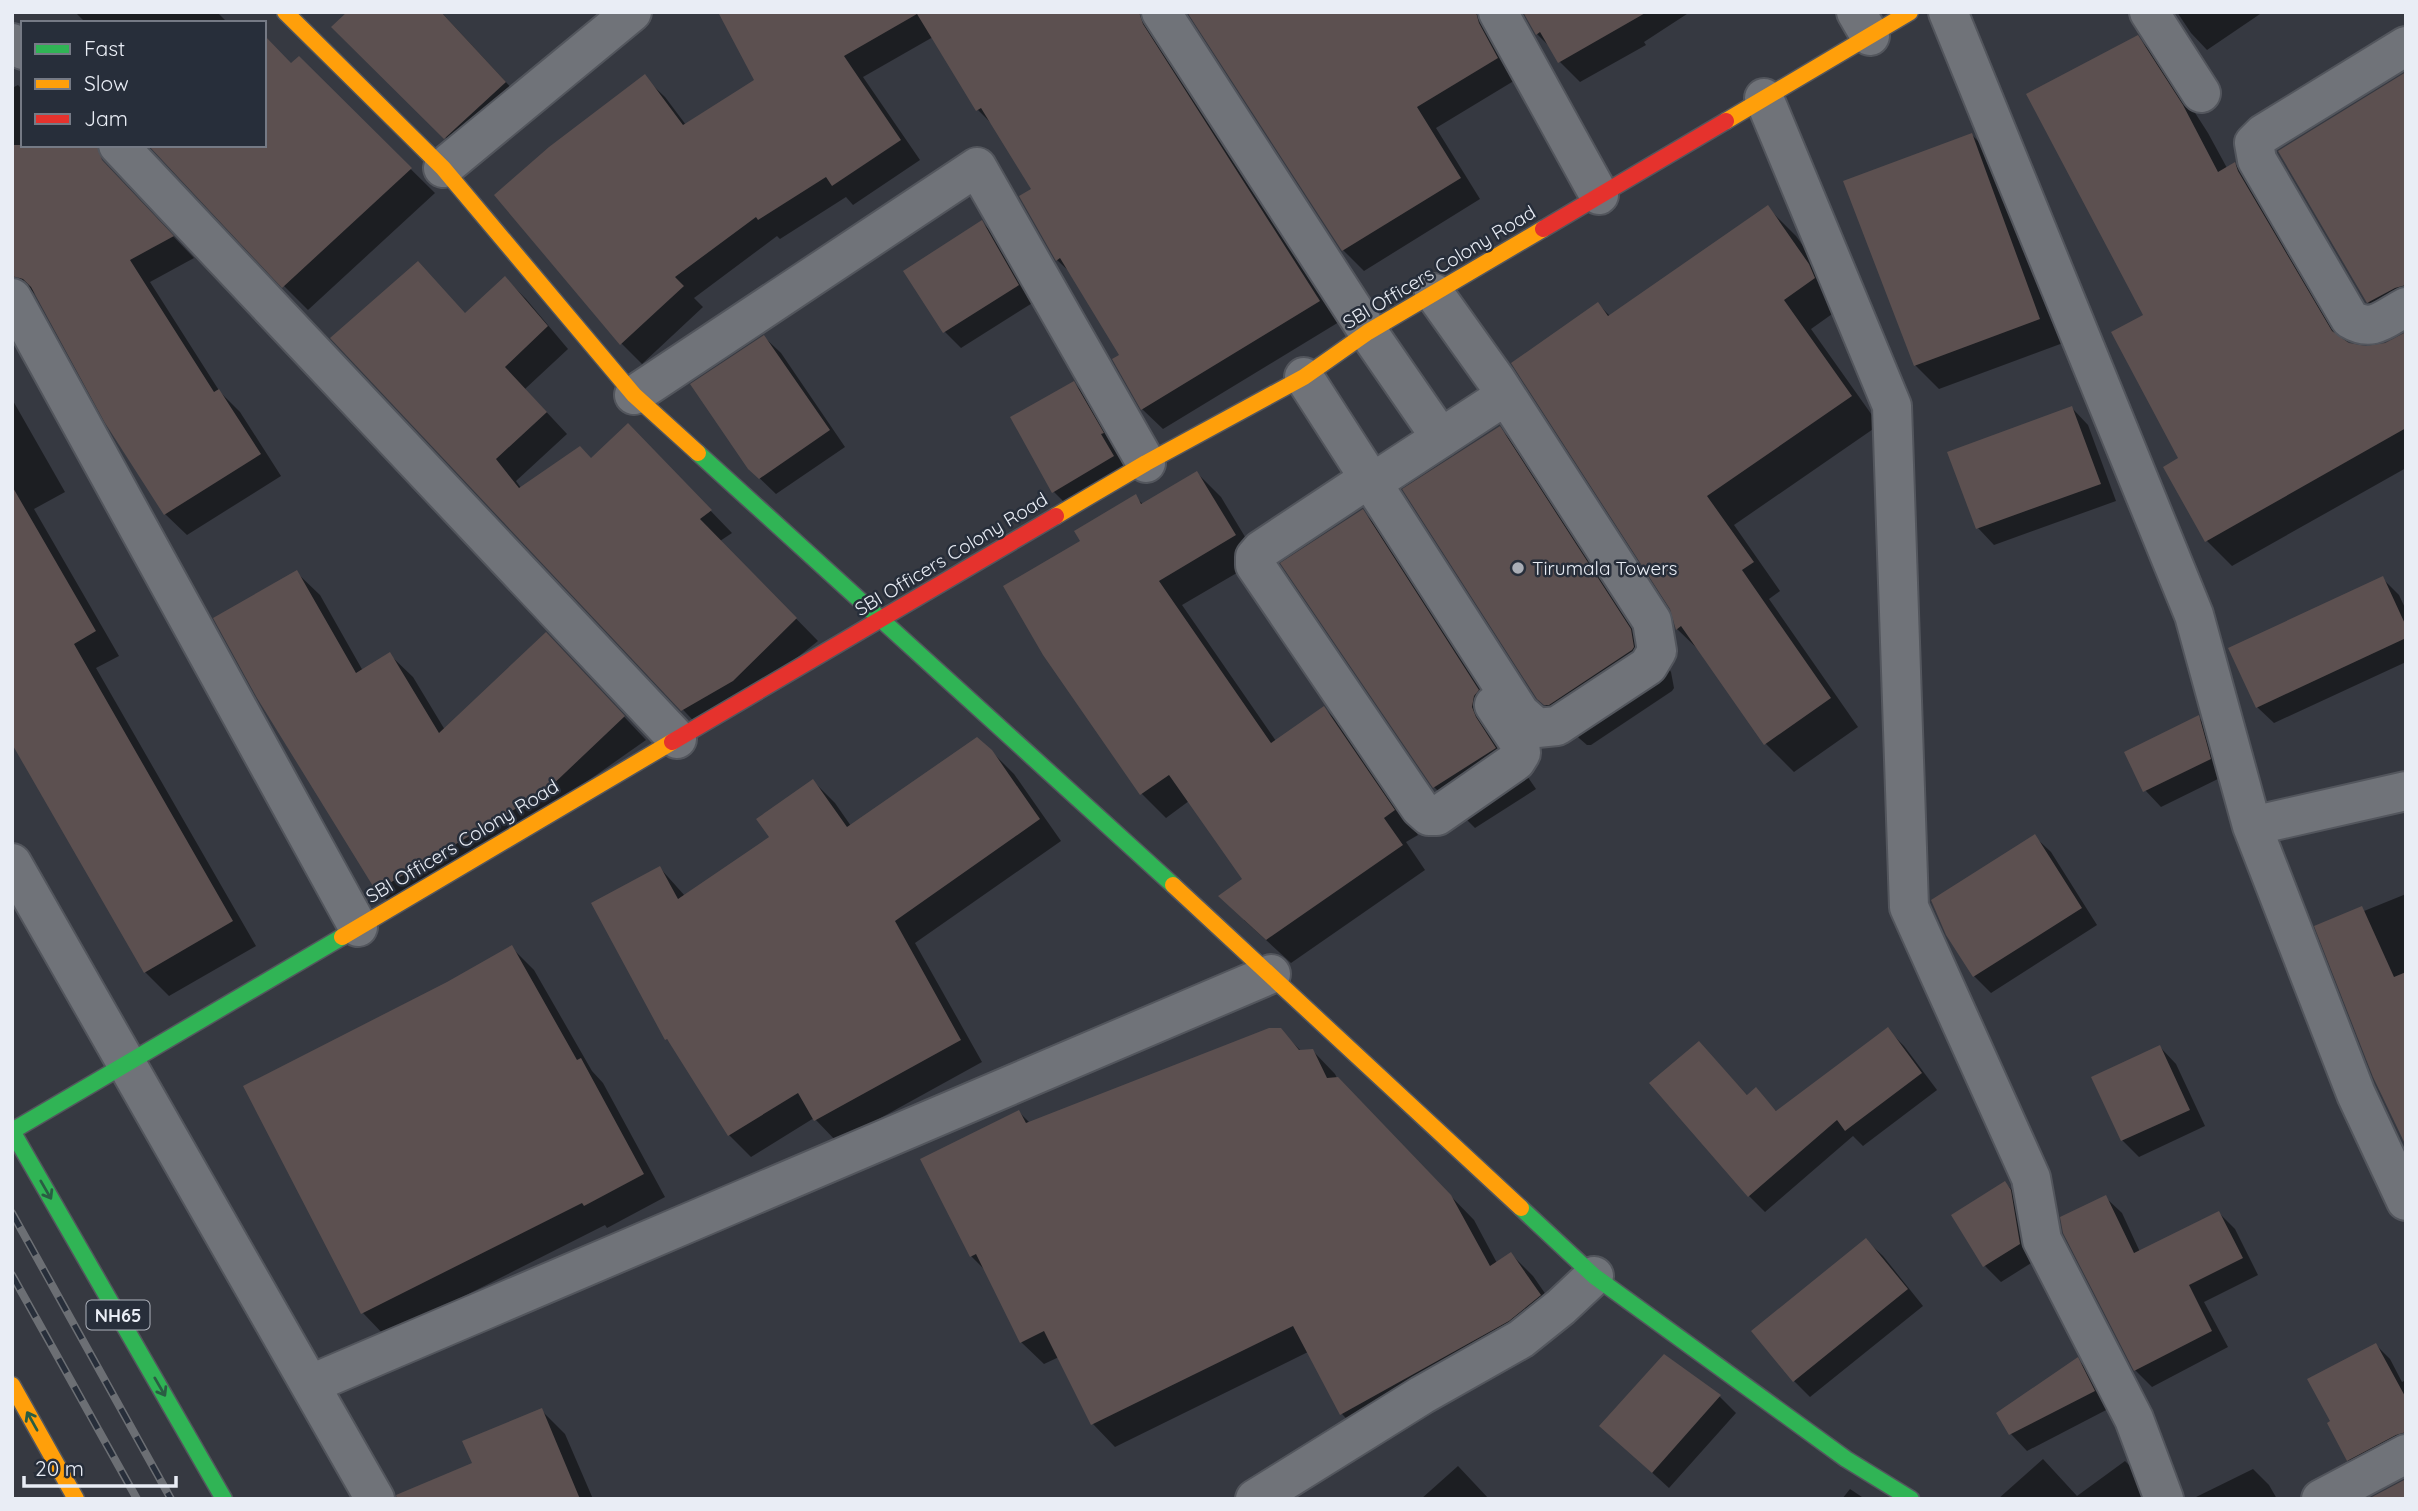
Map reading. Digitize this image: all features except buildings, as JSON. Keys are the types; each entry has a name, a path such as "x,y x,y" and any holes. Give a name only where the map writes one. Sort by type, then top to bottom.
{"main road":[{"path":"285,12 443,168 634,395 1271,974 1594,1276 1846,1459 1911,1499"},
{"name":"SBI Officers Colony Road","path":"12,1131 1146,463 1295,382 1368,332 1764,98 1863,24 1910,12"},
{"name":"NH65","path":"12,1131 224,1499"},
{"path":"12,1385 76,1499"}],"street":[{"path":"443,168 632,12"},
{"path":"1161,12 1368,332 1441,438"},
{"path":"1498,12 1599,195"},
{"path":"1948,12 2194,615 2252,826 2356,1094 2406,1201"},
{"path":"2149,12 2201,93"},
{"path":"2406,47 2263,134 2254,143 2257,160 2350,318 2362,326 2373,325 2406,307"},
{"path":"1764,98 1892,406 1909,907 2031,1178 2042,1240 2134,1419 2164,1499"},
{"path":"120,147 677,739"},
{"path":"634,395 976,167 1146,463"},
{"path":"1362,486 1520,713 1537,728 1557,726 1647,666 1657,651 1652,621 1505,396 1434,293"},
{"path":"12,298 359,927"},
{"path":"1295,382 1362,486 1520,744 1521,753 1516,761 1437,816 1429,816 1420,808 1255,565 1255,557 1261,550 1362,486 1441,438 1505,396"},
{"path":"2252,826 2406,791"},
{"path":"12,863 375,1499"},
{"path":"311,1384 1271,974"},
{"path":"1255,1499 1422,1395 1521,1339 1562,1307 1594,1276"},
{"path":"2321,1499 2406,1454"}],"railway":[{"path":"12,1213 171,1499"},
{"path":"12,1275 137,1499"}],"traffic: fast":[{"path":"698,453 1173,885"},
{"path":"12,1131 342,937"},
{"path":"12,1131 224,1499"},
{"path":"1521,1208 1594,1276 1846,1459 1911,1499"}],"traffic: slow":[{"path":"285,12 443,168 634,395 698,453"},
{"path":"1726,121 1910,12"},
{"path":"1056,516 1146,463 1304,377 1368,332 1543,229"},
{"path":"342,937 672,742"},
{"path":"1173,885 1521,1208"},
{"path":"12,1385 76,1499"}],"traffic: jam":[{"path":"1543,229 1726,121"},
{"path":"672,742 1056,516"}],"place":[{"name":"Tirumala Towers","path":"1518,568"}]}
